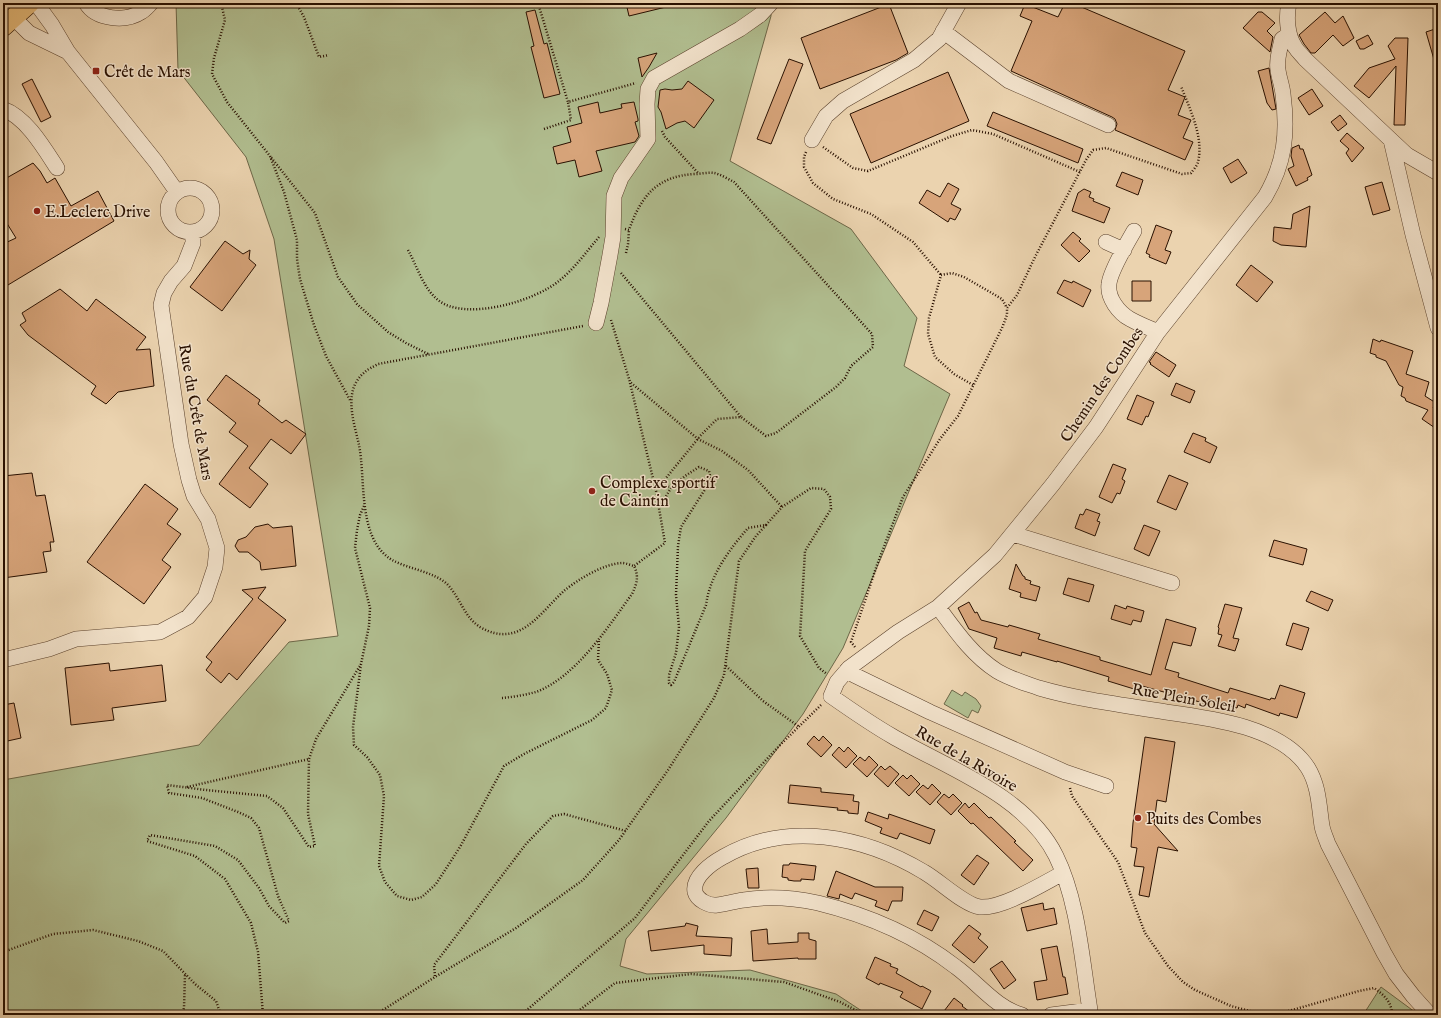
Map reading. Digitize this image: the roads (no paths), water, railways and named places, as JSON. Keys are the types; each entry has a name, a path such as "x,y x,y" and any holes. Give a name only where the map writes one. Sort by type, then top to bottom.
{"main road":[{"path":"5,25 30,3"}],"street":[{"path":"36,3 52,25 68,52 156,162 177,192"},
{"path":"86,3 89,7 102,16 120,19 141,12 151,3"},
{"path":"95,3 102,9 122,12 139,3"},
{"path":"596,323 607,276 613,237 614,196 620,178 648,139 646,104 648,89 654,78 740,29 760,15 771,3"},
{"path":"812,140 826,116 843,101 914,60 939,39 959,3"},
{"path":"1289,3 1289,34 1294,47 1408,156 1438,173"},
{"path":"5,25 29,33 68,52"},
{"path":"943,31 1009,81 1108,125"},
{"name":"Chemin des Combes","path":"834,689 847,670 863,656 938,607 995,555 1096,427 1158,332 1255,211 1274,182 1279,170 1285,136 1285,116 1283,92 1278,68 1282,39 1289,34"},
{"path":"3,109 10,111 33,133 57,168"},
{"path":"1391,140 1413,235 1438,328"},
{"path":"192,188 200,190 206,195 212,210 211,218 207,225 201,230 193,232 185,232 177,228 171,222 168,215 168,206 171,199 177,192 192,188"},
{"path":"1134,231 1109,284 1110,294 1114,304 1121,313 1130,319 1158,332"},
{"name":"Rue du Crêt de Mars","path":"3,660 49,649 76,639 160,632 188,617 205,597 215,567 217,548 208,520 194,496 189,480 181,444 160,305 164,293 171,281 184,266 193,243 193,232"},
{"path":"1106,242 1124,250"},
{"path":"1013,534 1172,582"},
{"name":"Rue Plein Soleil","path":"938,607 961,638 978,656 997,671 1019,682 1060,694 1235,723 1279,742 1295,753 1308,768 1314,780 1322,828 1328,844 1384,953 1396,974 1430,1015"},
{"path":"847,670 854,675 930,712 1065,772 1106,786"},
{"name":"Rue de la Rivoire","path":"834,689 892,736 1007,800 1042,834 1056,855 1063,873 1075,916 1091,1012"},
{"path":"1022,1015 1014,1013 1000,1005 957,967 940,955 922,944 875,922 818,903 794,899 745,899 716,905 706,903 698,898 695,891 697,881 704,871 722,857 746,846 769,839 793,835 815,836 841,840 897,857 925,872 968,904 981,907 1005,901 1063,873"},
{"path":"1051,1015 1091,1012"}],"place":[{"name":"Crêt de Mars","path":"96,71"},
{"name":"E.Leclerc Drive","path":"37,211"},
{"name":"Complexe sportif de Caintin","path":"592,491"},
{"name":"Puits des Combes","path":"1138,818"}]}
